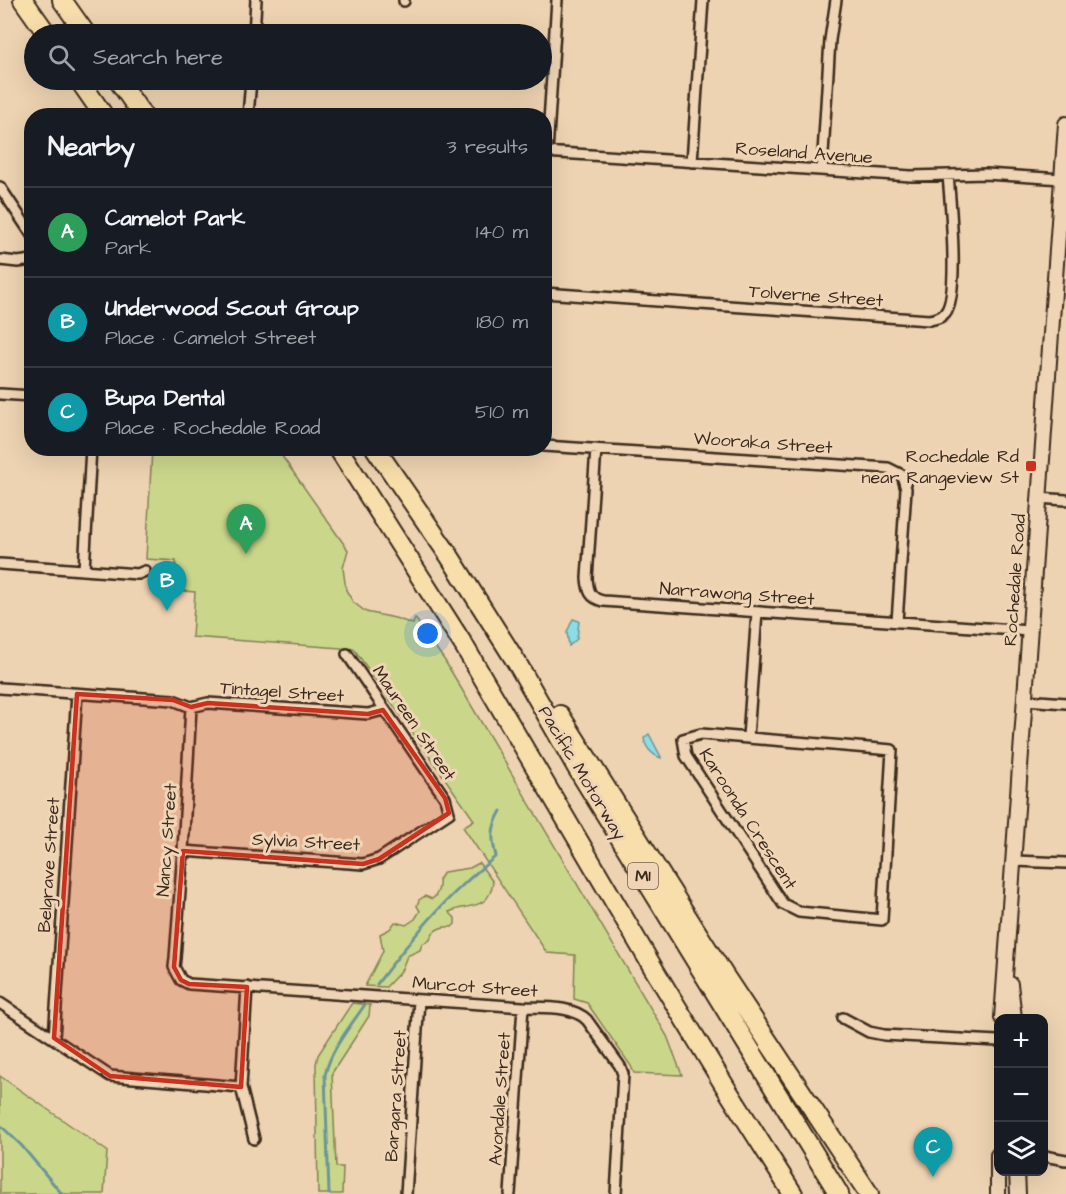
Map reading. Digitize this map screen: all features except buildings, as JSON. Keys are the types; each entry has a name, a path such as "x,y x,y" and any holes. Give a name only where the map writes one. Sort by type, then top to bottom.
{"highway":[{"path":"23,0 40,24"},
{"path":"62,0 79,24"},
{"path":"86,90 98,108"},
{"path":"125,90 137,108"},
{"name":"Pacific Motorway","path":"343,456 463,644 655,971 793,1194"},
{"name":"Pacific Motorway","path":"381,456 450,557 517,663 577,768 839,1194"},
{"path":"450,557 490,600 666,885 869,1194"},
{"path":"655,971 699,1062 781,1194"}],"main road":[{"name":"Rochedale Road","path":"1002,1014 1038,498 1061,252 1062,178 1066,124"},
{"name":"Rochedale Road","path":"1007,967 1013,1014"},
{"path":"998,1176 998,1194"},
{"path":"1018,1194 1019,1176"}],"street":[{"path":"255,24 256,0"},
{"path":"552,76 558,0"},
{"path":"692,162 703,0"},
{"path":"822,170 830,40 836,0"},
{"path":"249,108 250,90"},
{"path":"549,108 551,90"},
{"name":"Roseland Avenue","path":"552,152 911,176 986,174 1062,178"},
{"name":"Tolverne Street","path":"552,294 929,320 939,318 946,312 950,303 953,246 948,175"},
{"path":"0,187 24,223"},
{"path":"0,260 24,261"},
{"path":"0,394 24,396"},
{"name":"Wooraka Street","path":"552,446 888,468 902,475 906,489 897,622"},
{"name":"Narrawong Street","path":"596,449 587,578 590,595 595,599 603,602 1029,631"},
{"path":"84,570 91,456"},
{"path":"1038,498 1066,500"},
{"path":"0,564 138,574 145,572"},
{"path":"748,737 757,612"},
{"name":"Maureen Street","path":"347,654 445,798 449,813"},
{"name":"Tintagel Street","path":"0,688 173,700 191,707 208,703 368,714 383,710"},
{"name":"Belgrave Street","path":"54,1038 77,694"},
{"path":"1025,700 1066,703"},
{"name":"Nancy Street","path":"176,974 175,958 191,707"},
{"name":"Karoonda Crescent","path":"701,734 748,737 892,750 882,920 799,912 783,904 686,756 683,738 701,734"},
{"name":"Sylvia Street","path":"183,851 363,864 379,859 449,813"},
{"path":"1014,861 1066,863"},
{"name":"Murcot Street","path":"176,974 189,984 571,1010 580,1013 620,1066 623,1074 616,1194"},
{"path":"247,987 241,1087 254,1138"},
{"name":"Bargara Street","path":"405,1194 419,1000"},
{"path":"0,1003 110,1077 241,1087"},
{"name":"Avondale Street","path":"510,1194 524,1007"},
{"path":"843,1018 869,1032 884,1035 994,1041"},
{"path":"1048,1157 1066,1160"},
{"path":"1048,1161 1056,1159"}],"highlighted area":[{"path":"77,694 173,700 191,707 208,703 368,714 383,710 445,798 449,813 379,859 363,864 183,851 174,967 181,980 189,984 247,987 241,1087 110,1076 54,1038"}],"green space":[{"path":"152,456 282,456 348,550 343,568 346,590 353,602 366,612 413,624 415,618 445,661 667,1036 682,1075 634,1073 587,1003 574,999 575,955 547,953 463,827 474,820 354,649 192,637 195,592 174,590 176,561 146,559"},
{"path":"479,863 493,882 487,898 476,905 449,912 455,918 455,924 452,927 435,931 430,940 422,944 420,950 407,956 401,971 386,987 365,986 383,951 380,934 390,929 395,922 406,925 415,919 420,911 417,906 419,900 425,896 432,899 434,897 444,872 470,868"},
{"path":"352,1003 370,1005 369,1016 332,1073 336,1167 343,1167 342,1194 318,1194 316,1064 318,1055"},
{"path":"0,1076 107,1151 104,1194 0,1194"}],"water":[{"path":"573,619 579,621 577,639 569,646 567,632"},
{"path":"649,734 661,758 647,747 644,738"}],"waterway":[{"path":"377,984 441,906 496,856 493,833 501,811"},
{"path":"329,1194 325,1075 336,1048 364,1006"},
{"path":"0,1125 21,1145 62,1194"}],"place":[{"name":"Rochedale Rd near Rangeview St","path":"1031,466"},
{"name":"Camelot Park","path":"246,554"},
{"name":"Underwood Scout Group","path":"167,611"},
{"name":"Bupa Dental","path":"933,1177"}]}
